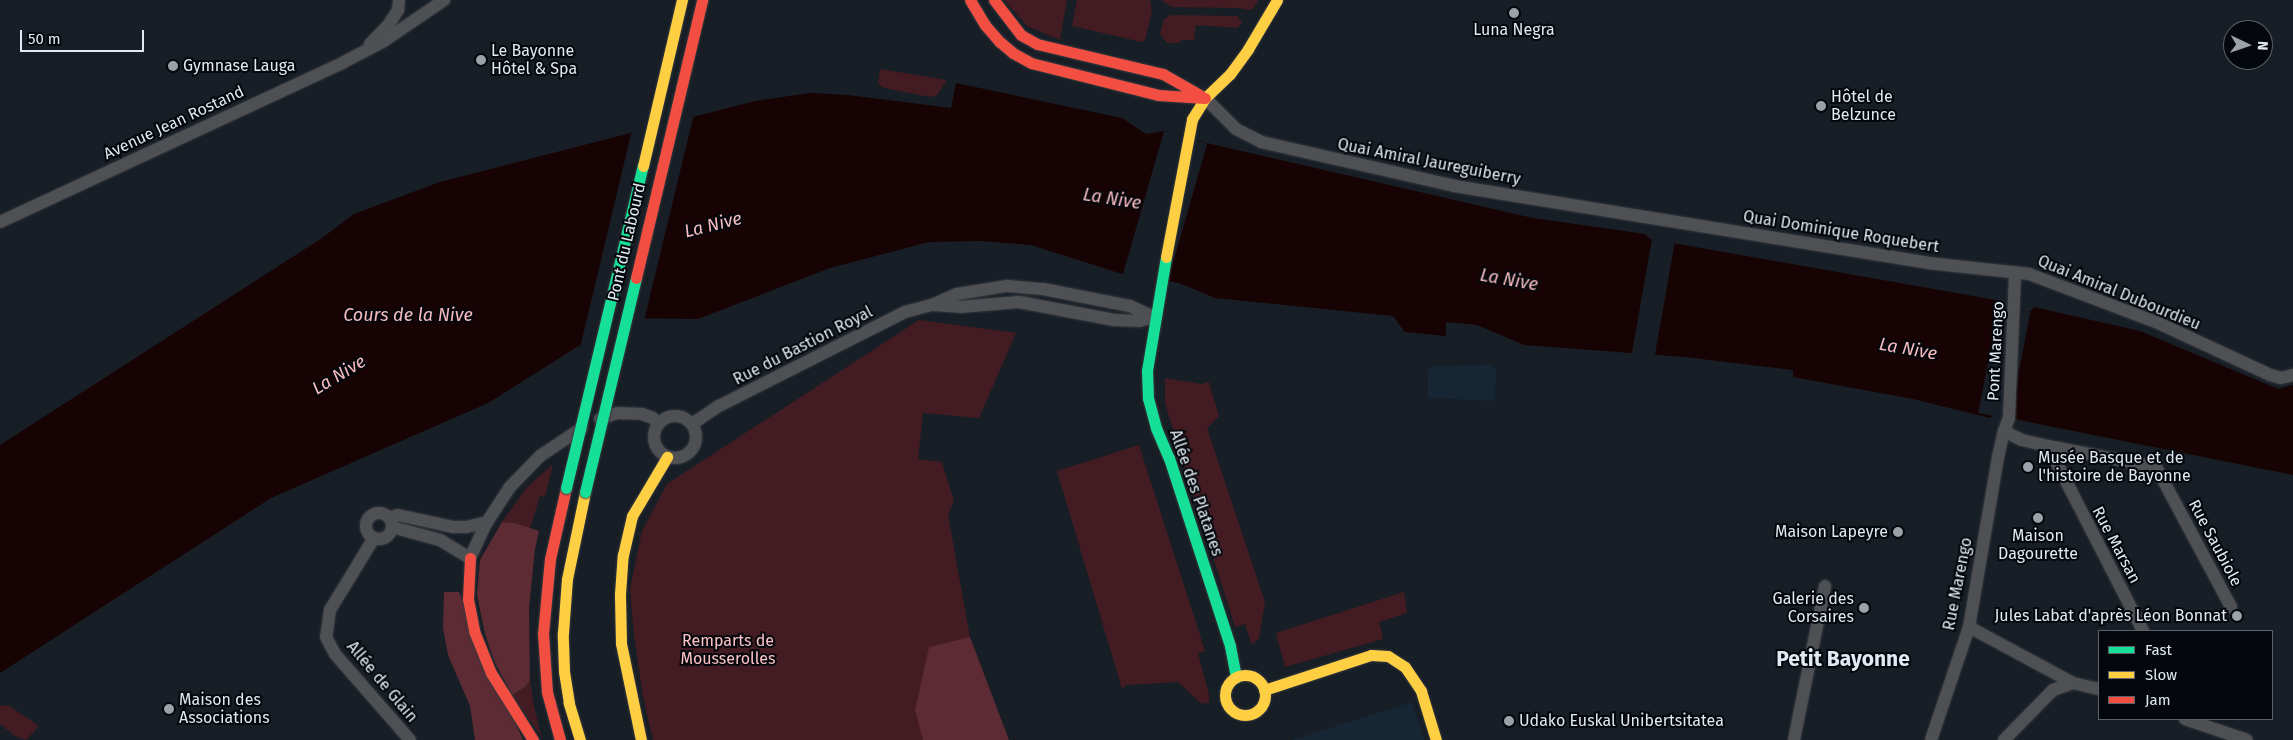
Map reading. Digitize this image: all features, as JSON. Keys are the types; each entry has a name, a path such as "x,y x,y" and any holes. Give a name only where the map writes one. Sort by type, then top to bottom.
{"main road":[{"name":"Pont du Labourd","path":"560,740 547,692 543,634 550,559 682,0"},
{"name":"Pont du Labourd","path":"580,740 564,671 563,634 567,579 585,492 702,0"},
{"path":"970,0 985,25 1000,42 1013,53 1031,63 1158,95 1205,98"},
{"path":"994,0 1008,21 1021,35 1037,44 1163,74 1205,98"},
{"name":"Allée des Platanes","path":"1236,677 1230,646 1169,458 1156,428 1148,398 1147,364 1154,317 1192,119 1205,98 1230,74 1248,49 1277,0"},
{"path":"641,740 621,642 620,594 623,555 632,516 667,457"},
{"path":"470,558 468,599 474,631 491,673 533,740"},
{"path":"1264,690 1371,655 1388,656 1405,667 1421,691 1436,740"},
{"path":"1248,675 1262,685 1265,698 1258,712 1243,716 1235,714 1229,709 1224,694 1230,681 1236,677 1248,675"}],"street":[{"name":"Avenue Jean Rostand","path":"360,53 389,24 398,10 399,0"},
{"name":"Avenue Jean Rostand","path":"0,222 384,41 444,0"},
{"name":"Quai Amiral Jaureguiberry","path":"1205,98 1236,130 1261,142 1454,186 1662,221"},
{"name":"Quai Dominique Roquebert","path":"1662,221 1685,223 1928,263 2015,272"},
{"name":"Pont Marengo","path":"2004,431 2009,418 2015,309 2015,272"},
{"name":"Quai Amiral Dubourdieu","path":"2015,272 2029,274 2156,322 2270,376 2280,378 2293,375"},
{"name":"Rue du Bastion Royal","path":"692,424 719,406 905,312 932,305 957,294 1007,286 1043,289 1118,303 1154,317"},
{"path":"487,522 466,527 453,527 398,515 390,522 388,536 379,539 374,538 366,529 370,516 380,514 390,522 440,540 470,558 487,522 510,487 547,452 597,420 617,413 642,414 652,418 658,424"},
{"path":"668,416 682,416 692,424 696,437 692,450 681,458 667,457 657,449 653,436 658,424 668,416"},
{"path":"2004,431 2022,440 2048,446"},
{"name":"Rue Marengo","path":"1930,740 1969,627 2004,431"},
{"name":"Rue Saubiole","path":"2048,446 2156,467 2231,607"},
{"name":"Rue Marsan","path":"2048,446 2142,630"},
{"name":"Allée de Glain","path":"374,538 330,610 326,637 335,654 410,740"},
{"path":"1794,740 1825,586"},
{"path":"1969,627 2073,683 2098,689"},
{"path":"2004,740 2054,690 2073,683"},
{"path":"2189,720 2247,740"}],"shaded area":[{"path":"1491,365 1496,370 1495,401 1428,398 1428,371 1433,366"},
{"path":"502,522 515,523 539,531 535,549 529,608 530,680 525,687 512,695 495,663 485,634 477,595 480,560"},
{"path":"444,592 459,592 523,740 475,740 470,706 448,655 443,628"},
{"path":"970,637 1009,740 923,740 915,710 929,647"},
{"path":"1412,702 1424,740 1292,740 1406,704"}],"green space":[{"path":"1004,0 1067,0 1060,40 1027,26"},
{"path":"1077,0 1150,0 1152,11 1145,40 1142,42 1072,26"},
{"path":"1162,0 1258,0 1254,8 1249,10 1238,8 1171,7"},
{"path":"1171,15 1237,16 1242,23 1237,28 1196,25 1194,40 1167,43 1160,34 1164,19"},
{"path":"880,69 947,80 937,95 930,97 884,88 878,83"},
{"name":"Remparts de Mousserolles","path":"919,320 1016,333 979,418 923,413 918,459 942,462 954,501 948,515 970,637 966,639 994,740 653,740 643,697 634,636 630,589 642,531 667,484"},
{"path":"1165,378 1202,384 1209,382 1219,416 1207,428 1265,602 1259,638 1252,645 1245,624 1235,627 1165,403"},
{"path":"1139,445 1205,651 1198,653 1209,695 1209,702 1202,704 1178,682 1126,685 1122,689 1057,471"},
{"path":"553,464 545,497 540,496 530,528 515,523 502,522 527,487"},
{"path":"1404,592 1407,613 1379,622 1383,639 1285,667 1276,633"},
{"path":"530,680 541,736 512,695 525,687"},
{"path":"8,705 39,726 26,740 15,736 0,724 0,706"}],"water":[{"name":"Cours de la Nive","path":"956,83 1122,118 1146,134 1164,131 1207,143 1533,218 1645,234 1650,239 1996,300 1999,306 2030,312 2034,307 2140,331 2278,389 2293,385 2293,475 1994,415 1990,418 1913,399 1793,377 1793,370 1685,357 1524,345 1477,325 1446,322 1446,336 1405,332 1393,316 1215,298 1179,283 1119,273 1031,245 979,241 929,242 830,268 698,319 623,318 488,403 271,498 0,673 0,445 322,238 354,214 440,182 755,101 810,93 848,95 951,108"}],"pier":[{"path":"694,114 644,321 624,321 580,348 632,130"},
{"path":"1164,131 1207,143 1166,288 1123,275"},
{"path":"1652,239 1675,243 1654,359 1632,355"},
{"path":"1999,306 2030,312 2010,419 1978,413"}],"traffic: fast":[{"path":"566,488 643,166"},
{"path":"1166,257 1147,370 1148,398 1156,428 1169,458 1230,646 1236,677"},
{"path":"585,492 636,278"}],"traffic: slow":[{"path":"643,166 682,0"},
{"path":"1166,257 1192,119 1205,98 1230,74 1248,49 1277,0"},
{"path":"641,740 621,643 620,594 623,555 632,516 667,457"},
{"path":"580,740 569,703 564,671 563,633 567,579 585,492"},
{"path":"1264,690 1371,655 1388,656 1405,667 1421,691 1436,740"},
{"path":"1249,675 1256,678 1262,684 1265,695 1264,703 1256,712 1249,715 1241,715 1234,712 1226,703 1225,691 1228,684 1237,676 1249,675"}],"traffic: jam":[{"path":"636,278 702,0"},
{"path":"970,0 985,25 1000,42 1013,53 1031,63 1158,95 1205,98"},
{"path":"994,0 1021,35 1037,44 1163,74 1200,95"},
{"path":"560,740 547,692 543,634 550,559 566,488"},
{"path":"470,558 468,599 474,631 491,673 533,740"}],"place":[{"name":"Luna Negra","path":"1514,13"},
{"name":"Le Bayonne Hôtel & Spa","path":"481,60"},
{"name":"Gymnase Lauga","path":"173,66"},
{"name":"Hôtel de Belzunce","path":"1821,106"},
{"name":"Musée Basque et de l'histoire de Bayonne","path":"2028,467"},
{"name":"Maison Dagourette","path":"2038,518"},
{"name":"Maison Lapeyre","path":"1898,532"},
{"name":"Galerie des Corsaires","path":"1864,608"},
{"name":"Jules Labat d'après Léon Bonnat","path":"2237,616"},
{"name":"Maison des Associations","path":"169,709"},
{"name":"Udako Euskal Unibertsitatea","path":"1509,721"}],"district":[{"name":"Petit Bayonne","path":"1843,659"}],"water label":[{"name":"La Nive","path":"1112,199"},
{"name":"La Nive","path":"713,225"},
{"name":"La Nive","path":"1509,280"},
{"name":"La Nive","path":"1908,349"},
{"name":"La Nive","path":"339,375"}]}
